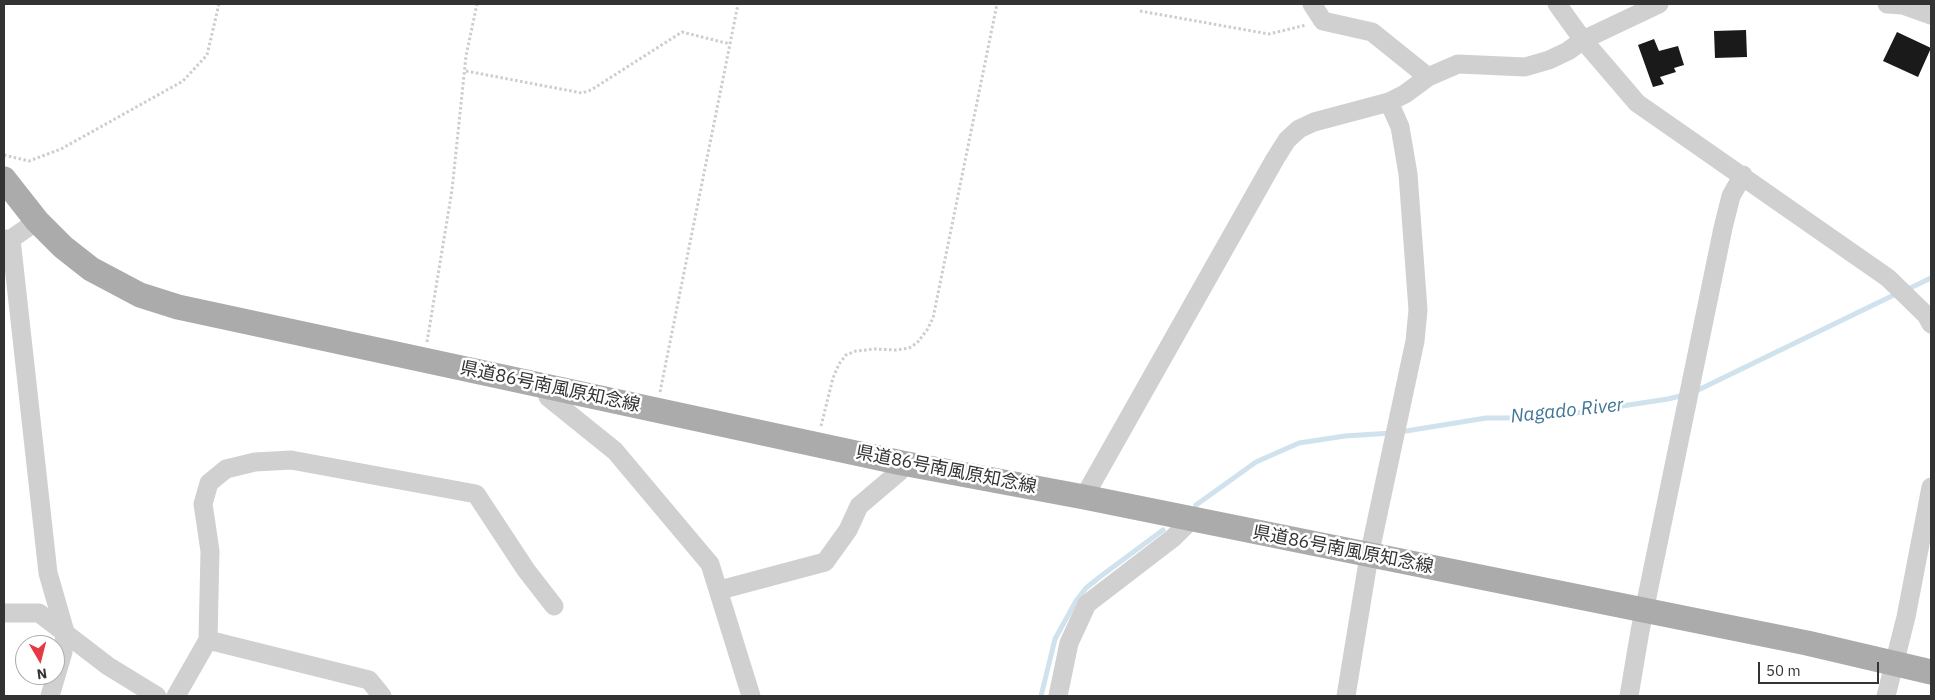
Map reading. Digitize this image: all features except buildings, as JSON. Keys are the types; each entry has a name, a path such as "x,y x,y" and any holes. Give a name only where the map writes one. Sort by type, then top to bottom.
{"main road":[{"name":"県道86号南風原知念線","path":"4,179 37,221 63,247 91,269 140,295 178,307 902,463 1084,497 1894,662 1931,672"}],"street":[{"path":"1312,4 1323,21 1372,32 1428,77"},
{"path":"1558,4 1583,40 1637,103 1743,175 1888,278 1926,315 1931,324"},
{"path":"1084,497 1287,140 1299,129 1314,122 1388,102 1405,94 1428,77 1458,64 1525,68 1549,60 1583,40 1659,4"},
{"path":"1887,4 1902,6 1931,15"},
{"path":"1346,696 1369,556 1413,351 1418,310 1408,174 1400,127 1388,102"},
{"path":"1629,696 1644,611 1723,228 1731,196 1743,175"},
{"path":"37,221 8,239 48,573 65,632 63,652 50,696"},
{"path":"545,385 548,397 615,451 710,564 720,590 751,696"},
{"path":"176,696 208,640 210,551 203,504 209,483 226,469 255,462 291,460 476,494 526,570 554,606"},
{"path":"720,590 825,562 848,530 859,506 899,472 902,463"},
{"path":"1886,696 1906,617 1931,487"},
{"path":"1058,696 1069,643 1087,604 1173,538 1191,520"},
{"path":"4,613 39,613 108,666 157,696"},
{"path":"208,640 369,680 382,696"}],"path":[{"path":"4,155 29,161 62,149 183,81 207,55 219,4"},
{"path":"424,360 452,190 466,72 466,56 477,4"},
{"path":"656,410 738,4"},
{"path":"816,444 833,378 839,364 846,355 856,351 909,348 917,343 927,330 932,318 997,4"},
{"path":"1140,11 1269,34 1323,21"},
{"path":"466,72 582,93 590,90 682,32 730,44"}],"waterway":[{"name":"Nagado River","path":"1906,290 1931,278"},
{"name":"Nagado River","path":"1694,392 1898,293"},
{"name":"Nagado River","path":"1400,432 1486,418 1556,416 1684,395"},
{"name":"Nagado River","path":"1196,505 1256,462 1299,443 1345,436 1392,433"},
{"name":"Nagado River","path":"1041,696 1055,639 1076,601 1086,588 1163,530"}]}
